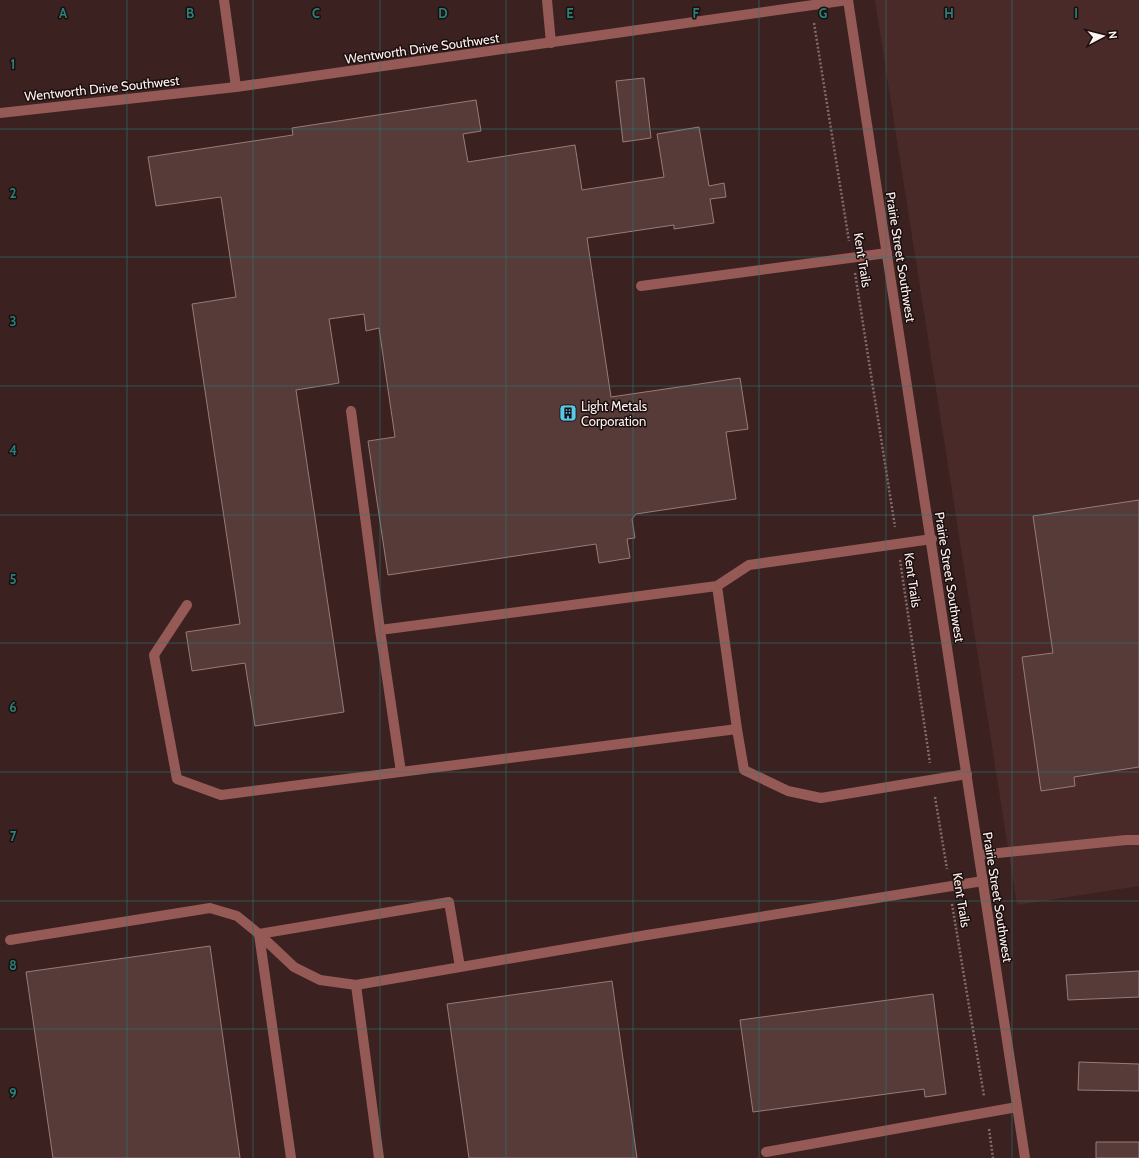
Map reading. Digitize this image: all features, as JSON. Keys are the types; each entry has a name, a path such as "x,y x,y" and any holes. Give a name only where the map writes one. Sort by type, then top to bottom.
{"street":[{"path":"224,0 236,87"},
{"path":"547,0 551,42"},
{"name":"Wentworth Drive Southwest","path":"0,112 236,87 848,0"},
{"name":"Prairie Street Southwest","path":"848,0 932,539 1025,1158"},
{"path":"641,286 887,253"},
{"path":"351,411 380,630 402,772"},
{"path":"380,630 718,586 749,565 932,539"},
{"path":"718,586 744,770 788,791 821,798 967,774"},
{"path":"188,604 154,656 177,779 221,795 737,729"},
{"path":"979,855 1126,840 1139,840"},
{"path":"10,940 210,908 237,916 259,934 294,967 320,980 356,985 983,881"},
{"path":"259,934 449,902 460,967"},
{"path":"259,934 291,1158"},
{"path":"356,985 379,1158"},
{"path":"766,1152 1017,1107"}],"path":[{"name":"Kent Trails","path":"811,5 898,545 949,886 993,1158"}],"shaded area":[{"path":"875,0 1139,0 1139,886 1017,905"}],"building":[{"path":"644,78 651,138 623,142 616,81"},
{"name":"Light Metals Corporation","path":"476,100 481,131 463,134 468,162 575,145 582,190 664,177 657,134 699,127 709,186 724,183 726,197 710,199 714,223 674,229 674,225 587,238 611,397 740,378 748,429 726,432 736,499 636,514 632,519 635,538 627,539 630,558 599,563 596,544 388,575 368,441 395,437 379,328 366,331 364,314 329,319 339,383 296,390 344,712 255,726 245,663 192,671 186,632 240,624 192,304 236,297 221,197 156,206 148,157 293,135 292,128"},
{"path":"1139,500 1139,767 1074,777 1075,786 1041,791 1022,657 1053,653 1033,516"},
{"path":"210,946 240,1158 53,1158 26,972"},
{"path":"1139,971 1139,997 1068,1000 1066,975"},
{"path":"612,981 637,1158 469,1158 447,1004"},
{"path":"933,994 946,1094 925,1097 924,1089 753,1112 740,1020"},
{"path":"1079,1062 1139,1064 1139,1091 1078,1090"},
{"path":"1096,1142 1139,1142 1139,1158 1096,1158"}],"place":[{"name":"Light Metals Corporation","path":"568,413"}]}
